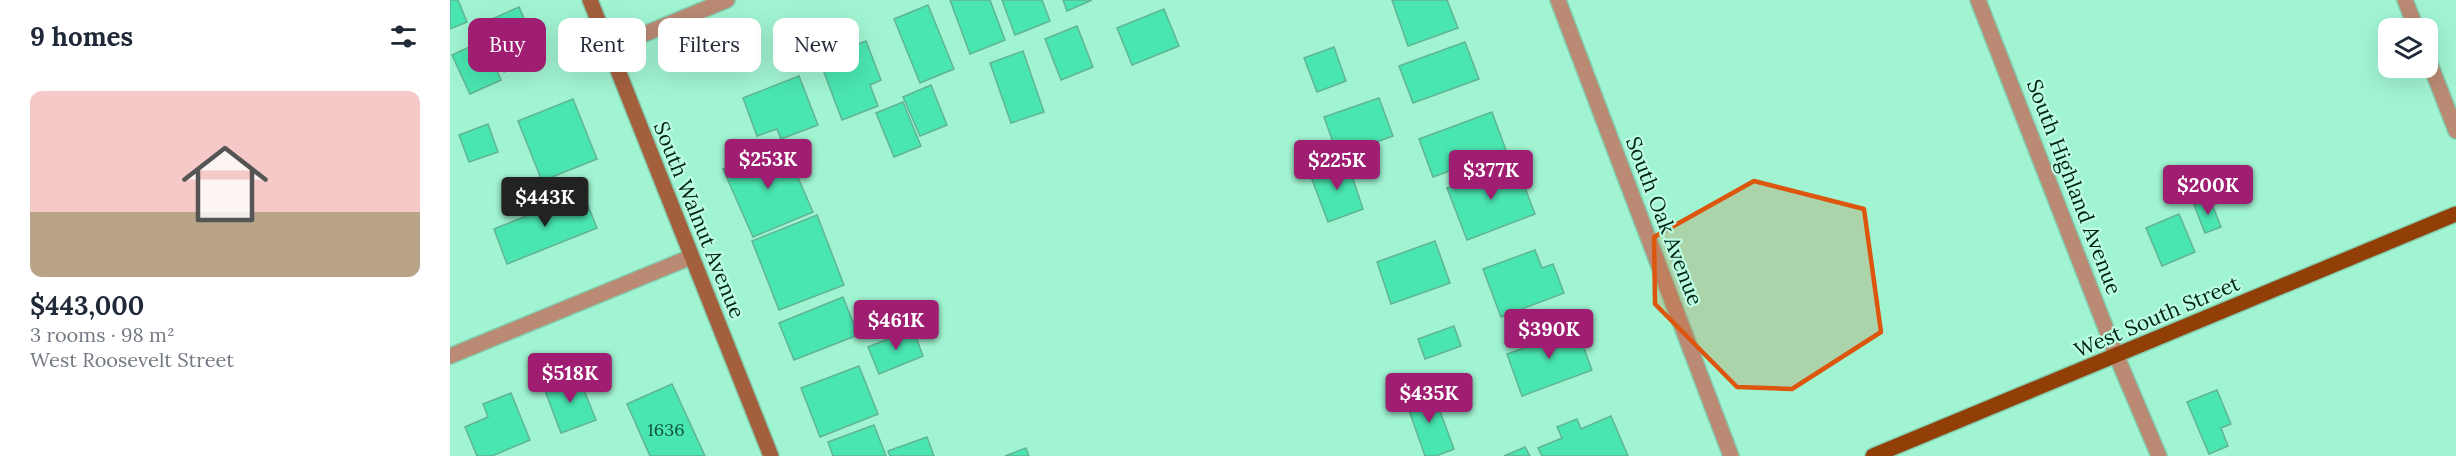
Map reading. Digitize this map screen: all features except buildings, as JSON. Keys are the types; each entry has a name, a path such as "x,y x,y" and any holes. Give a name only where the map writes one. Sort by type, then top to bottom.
{"main road":[{"name":"West South Street","path":"1873,456 2117,357 2456,214"}],"street":[{"name":"South Walnut Avenue","path":"590,0 597,18"},
{"path":"646,33 726,0"},
{"name":"South Oak Avenue","path":"1558,0 1731,456"},
{"name":"South Highland Avenue","path":"1978,0 2117,357 2159,456"},
{"path":"2405,0 2412,18"},
{"name":"South Walnut Avenue","path":"617,72 771,456"},
{"path":"2436,78 2456,131"},
{"path":"450,356 691,257"}],"highlighted area":[{"path":"1754,181 1864,209 1881,332 1792,389 1737,387 1655,304 1654,237"}]}
